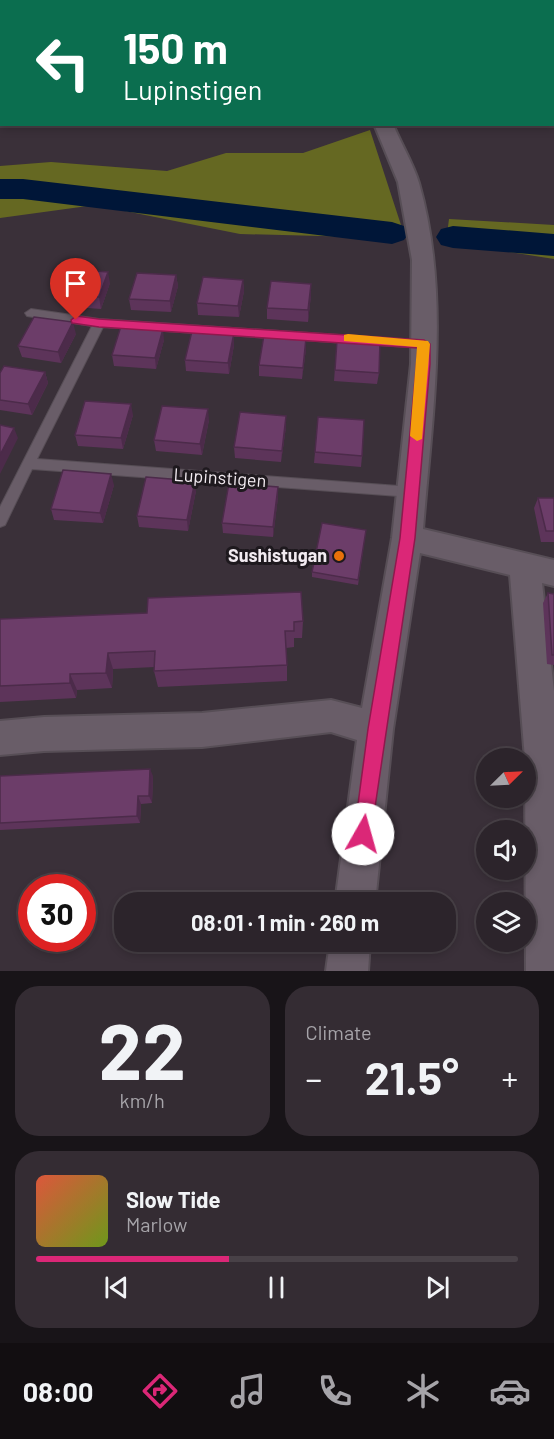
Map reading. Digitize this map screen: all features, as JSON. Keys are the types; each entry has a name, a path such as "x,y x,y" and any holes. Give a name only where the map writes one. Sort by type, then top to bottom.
{"street":[{"path":"356,892 376,729 407,538 424,344 423,260 408,182 384,126"},
{"path":"407,538 460,548 540,570 541,731 547,971"},
{"path":"0,738 44,734 202,730 331,716 376,729"},
{"path":"347,971 349,952"}],"lane":[{"path":"31,313 99,323 424,344"},
{"path":"0,521 99,323"},
{"name":"Lupinstigen","path":"29,464 412,492"}],"shaded area":[{"path":"370,130 401,225 359,237 240,234 95,205 0,218 0,166 51,162 167,171 226,153 303,153"},
{"path":"449,219 554,225 554,259 446,242"}],"building":[{"path":"69,269 108,272 99,297 59,295"},
{"path":"137,273 176,275 170,301 129,299"},
{"path":"203,277 243,280 238,306 197,303"},
{"path":"271,281 311,284 308,310 267,308"},
{"path":"34,317 73,322 58,352 18,346"},
{"path":"121,326 163,329 155,358 112,355"},
{"path":"192,331 234,333 228,363 185,360"},
{"path":"264,335 306,338 303,368 259,365"},
{"path":"337,340 380,342 379,373 335,370"},
{"path":"4,366 45,372 28,404 0,400 0,373"},
{"path":"85,401 131,404 121,438 75,435"},
{"path":"162,406 208,409 200,444 154,440"},
{"path":"240,412 286,416 282,451 234,447"},
{"path":"318,417 364,420 362,456 315,452"},
{"path":"0,425 14,428 0,455"},
{"path":"63,470 111,474 100,513 51,509"},
{"path":"146,477 195,481 187,520 137,516"},
{"path":"229,483 278,487 273,527 222,523"},
{"path":"538,498 554,498 554,531 546,531"},
{"name":"Sushistugan","path":"322,523 366,530 358,580 312,572"},
{"path":"301,592 303,621 294,622 294,631 285,631 287,665 154,671 155,651 108,653 106,673 70,674 70,683 0,686 0,619 147,613 148,598"},
{"path":"548,593 554,594 554,655 552,655"},
{"path":"150,769 149,796 138,796 137,816 0,823 0,776"}],"waterway":[{"path":"0,189 23,189 392,233"},
{"path":"453,237 554,245"}],"slow traffic":[{"path":"348,338 424,344 417,436"}],"place":[{"name":"Sushistugan","path":"339,556"}],"route":[{"path":"76,320 424,344 407,538 376,729 363,834"}]}
